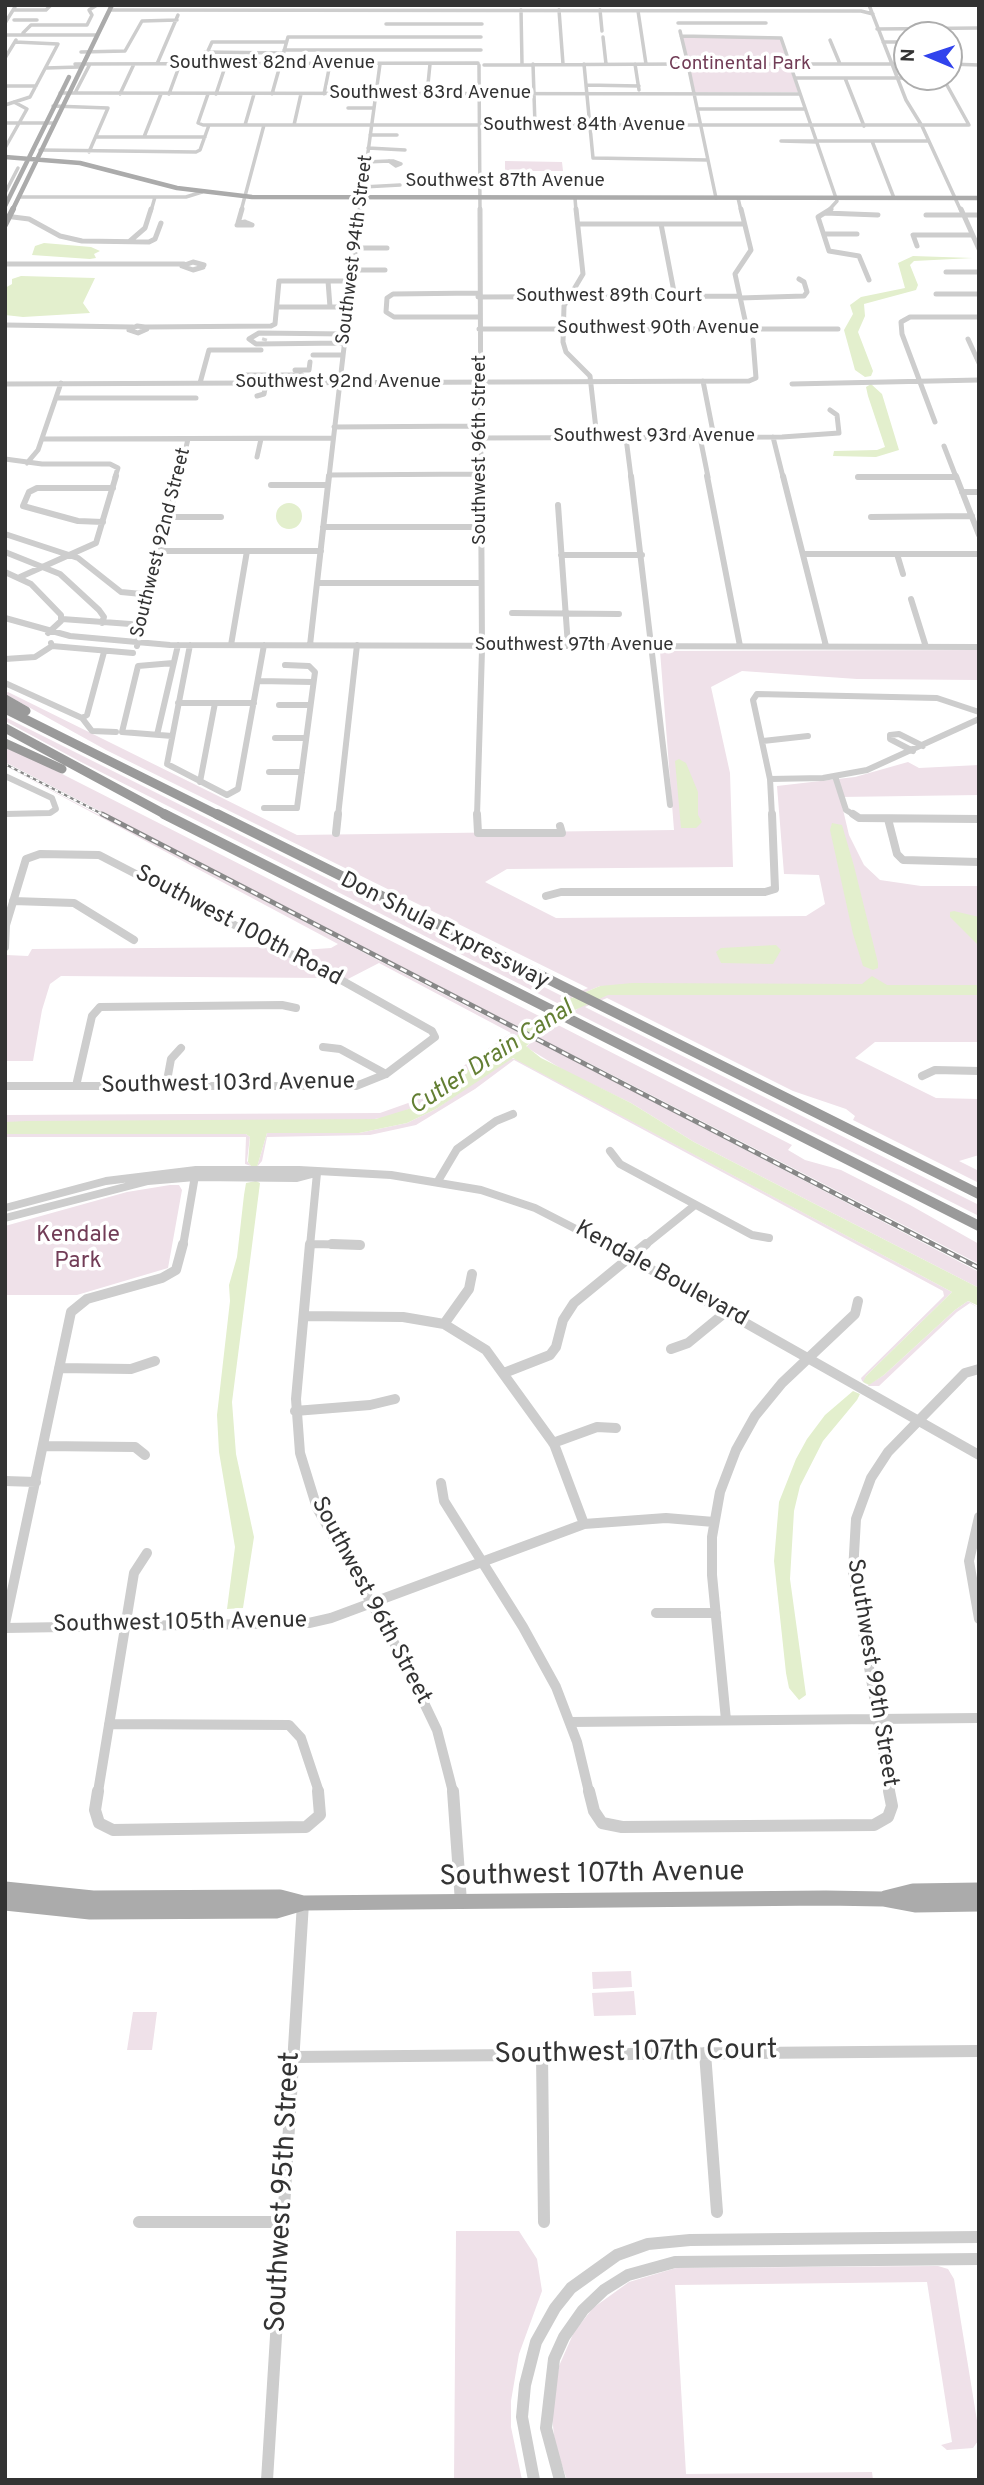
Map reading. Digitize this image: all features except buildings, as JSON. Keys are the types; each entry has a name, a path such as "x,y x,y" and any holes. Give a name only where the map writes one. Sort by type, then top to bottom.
{"highway":[{"path":"5,699 46,722 56,735"},
{"name":"Don Shula Expressway","path":"5,709 979,1194"},
{"name":"Don Shula Expressway","path":"5,729 108,786 979,1226"},
{"path":"5,743 83,778 108,786"},
{"path":"929,1200 979,1234"}],"main road":[{"path":"5,206 17,172 28,158 103,8 110,9 19,197 8,214 5,225"},
{"name":"Southwest 87th Avenue","path":"5,158 90,164 157,184 246,196 979,198"},
{"name":"Southwest 107th Avenue","path":"5,1889 93,1898 279,1897 303,1903 883,1899 915,1905 979,1904"},
{"name":"Southwest 107th Avenue","path":"883,1899 913,1891 979,1890"},
{"name":"Southwest 107th Avenue","path":"5,1903 90,1912 276,1911 303,1903"}],"street":[{"path":"89,10 97,5"},
{"path":"772,5 802,9 828,5"},
{"path":"863,5 893,64"},
{"path":"869,5 877,22 876,27"},
{"path":"6,21 14,9 37,11 50,7"},
{"path":"89,10 103,8"},
{"path":"384,37 389,8"},
{"name":"Southwest 96th Street","path":"482,8 478,197 482,645 477,720 478,833 557,834 562,833 560,826"},
{"path":"110,9 674,8 802,9 866,11 873,14"},
{"path":"674,8 716,198"},
{"path":"5,58 28,26 87,25 92,15 89,10"},
{"path":"157,64 180,10"},
{"path":"521,10 522,64"},
{"path":"559,10 563,64"},
{"path":"600,10 602,31"},
{"path":"638,10 646,64"},
{"path":"31,20 37,11"},
{"path":"14,20 43,20 40,25"},
{"path":"81,52 127,51 144,20 177,20"},
{"path":"678,23 766,23"},
{"path":"386,24 482,24"},
{"path":"62,34 66,25"},
{"path":"876,27 979,28"},
{"path":"5,35 97,35"},
{"path":"681,36 781,38 836,198 836,206 818,218 831,253 859,256 869,280"},
{"path":"272,94 288,37 481,37"},
{"path":"603,37 606,64"},
{"path":"830,40 839,64"},
{"path":"5,105 29,98 58,44 15,42"},
{"path":"201,64 211,43 286,42"},
{"path":"883,42 893,42"},
{"path":"205,52 481,50"},
{"path":"75,93 90,64"},
{"path":"120,94 134,64"},
{"path":"169,94 180,64"},
{"path":"216,94 226,64"},
{"path":"324,94 330,64"},
{"name":"Southwest 94th Street","path":"310,645 361,197 380,64"},
{"path":"427,94 430,64"},
{"path":"533,64 535,125"},
{"path":"584,64 595,159 708,160"},
{"path":"635,64 640,94"},
{"name":"Southwest 82nd Avenue","path":"82,66 893,64"},
{"path":"46,68 82,66"},
{"path":"794,78 893,78"},
{"path":"845,78 864,126"},
{"path":"586,85 639,86"},
{"path":"5,86 36,86"},
{"path":"903,91 979,249"},
{"name":"Southwest 84th Avenue","path":"198,123 590,126 969,124 952,91"},
{"name":"Southwest 83rd Avenue","path":"60,93 800,94"},
{"path":"144,137 161,94"},
{"path":"198,123 208,94"},
{"path":"245,125 254,94"},
{"path":"294,125 301,94"},
{"path":"5,100 27,108 5,148"},
{"path":"53,106 106,107 108,110 89,152"},
{"path":"348,108 374,108"},
{"path":"697,108 805,109"},
{"path":"5,123 54,124"},
{"path":"40,150 197,152 209,125"},
{"path":"241,221 264,125"},
{"path":"370,135 397,135"},
{"path":"5,136 12,136"},
{"path":"96,137 205,137"},
{"path":"817,142 781,141 929,141"},
{"path":"872,141 894,198"},
{"path":"368,148 405,150"},
{"path":"366,162 389,162"},
{"path":"5,174 17,172"},
{"path":"5,193 17,172"},
{"path":"363,187 387,188 400,185"},
{"path":"19,197 189,197 202,192"},
{"path":"130,242 145,228 155,197"},
{"path":"575,198 583,274 564,306 565,350 588,373 591,381 597,438"},
{"path":"738,198 751,253 735,272 747,328"},
{"path":"823,213 878,215"},
{"path":"8,214 29,219 74,240 153,240 161,223"},
{"path":"926,215 979,215"},
{"path":"578,224 744,224"},
{"path":"661,224 675,297"},
{"path":"824,234 857,234"},
{"path":"917,246 913,234 972,234"},
{"path":"355,248 387,248"},
{"path":"5,266 183,266 193,270 204,266"},
{"path":"353,270 385,270"},
{"path":"946,272 979,272"},
{"name":"Southwest 89th Court","path":"479,317 387,316 387,299 391,294 571,297 804,296 807,292 804,282 799,279"},
{"path":"102,327 130,330 262,327 275,324 279,281 352,281"},
{"path":"328,281 330,307"},
{"path":"936,294 979,294"},
{"path":"277,307 349,307"},
{"path":"935,422 901,331 904,318 979,317"},
{"path":"5,327 117,327 130,330"},
{"name":"Southwest 90th Avenue","path":"479,329 838,329"},
{"path":"331,344 332,335"},
{"path":"200,383 209,350 305,343 332,335 345,335"},
{"path":"265,339 331,344 344,348 305,343 265,339"},
{"path":"968,339 979,363"},
{"name":"Southwest 92nd Avenue","path":"5,384 755,380 752,356 756,355 752,340"},
{"path":"313,355 344,348"},
{"path":"238,375 296,367 309,370 310,362"},
{"path":"255,370 302,375"},
{"path":"257,396 264,394 271,372"},
{"path":"792,384 979,380"},
{"path":"703,381 714,437"},
{"path":"27,463 37,452 61,383"},
{"path":"56,398 196,398"},
{"name":"Southwest 93rd Avenue","path":"479,438 829,435 841,430 837,415 830,410"},
{"path":"334,427 479,426"},
{"path":"700,437 740,646"},
{"path":"773,437 826,646"},
{"path":"42,439 332,438"},
{"path":"626,438 654,646 658,721 670,805"},
{"name":"Southwest 92nd Street","path":"136,647 152,595 188,439"},
{"path":"257,457 261,439"},
{"path":"944,446 979,535"},
{"path":"5,459 27,463 117,466 103,522 94,544 20,577"},
{"path":"329,475 480,474"},
{"path":"858,477 956,477"},
{"path":"271,485 328,485"},
{"path":"103,522 78,521 24,508 32,490 113,488"},
{"path":"962,492 979,492"},
{"path":"558,505 568,646"},
{"path":"871,517 972,516"},
{"path":"169,517 221,517"},
{"path":"323,527 480,527"},
{"path":"5,534 72,555 121,592 152,595"},
{"path":"162,551 321,551"},
{"path":"231,645 247,551"},
{"path":"5,552 46,566 68,580 99,610 104,617 102,623"},
{"path":"803,554 979,554"},
{"path":"897,554 903,574"},
{"path":"561,555 642,555"},
{"path":"5,572 20,577 41,593 62,619 144,625"},
{"path":"317,583 481,583"},
{"path":"911,599 926,646"},
{"path":"512,613 619,614"},
{"name":"Southwest 97th Avenue","path":"5,618 64,640 136,647 979,647"},
{"path":"47,634 62,619"},
{"name":"Southwest 97th Avenue","path":"5,624 47,634 136,647"},
{"path":"54,646 55,638"},
{"path":"5,659 31,658 64,640"},
{"path":"169,736 157,735 173,663 174,645"},
{"path":"190,645 169,736 169,765 223,794 232,794 238,789 264,645"},
{"path":"337,833 357,645"},
{"path":"54,646 104,652 136,647"},
{"path":"5,683 74,717 82,718 87,715 104,652"},
{"name":"Southwest 92nd Street","path":"157,735 124,734 122,731 138,667 146,663 173,663"},
{"path":"264,808 297,808 315,671 310,666 285,665"},
{"path":"257,683 313,684"},
{"path":"546,896 561,892 773,890 777,885 770,779 754,698 764,692 931,698 953,701 979,712"},
{"path":"178,703 254,703"},
{"path":"200,782 215,703"},
{"path":"279,705 310,705"},
{"path":"82,718 92,731 116,732"},
{"path":"770,779 835,776 876,767 979,719"},
{"path":"913,751 890,739 890,735 899,734 923,746"},
{"path":"763,741 794,740 808,736"},
{"path":"275,737 306,738"},
{"path":"269,772 302,772"},
{"path":"5,776 54,799 56,810 48,813 5,814"},
{"path":"835,776 848,813 861,819 979,819"},
{"path":"888,819 897,854 902,859 979,862"},
{"name":"Southwest 100th Road","path":"13,901 24,863 30,856 87,854 107,858 341,980 435,1036"},
{"path":"5,947 5,928 13,901 74,903 134,940"},
{"path":"76,1086 92,1016 97,1008 110,1005 282,1005 296,1008"},
{"name":"Southwest 103rd Avenue","path":"5,1086 354,1086 371,1082 386,1074 428,1045 435,1036"},
{"path":"323,1047 340,1049 386,1074"},
{"path":"166,1086 171,1059 181,1048"},
{"path":"922,1076 934,1070 979,1070"},
{"path":"438,1181 457,1149 496,1121 513,1114"},
{"path":"610,1151 620,1164 752,1235 769,1238"},
{"path":"5,1626 70,1315 77,1305 162,1278 176,1270 195,1173"},
{"name":"Kendale Boulevard","path":"5,1218 126,1185 195,1173"},
{"name":"Kendale Boulevard","path":"5,1208 106,1181 195,1173 297,1178 317,1173 438,1181 481,1190 535,1208 630,1257 979,1455"},
{"name":"Southwest 96th Street","path":"317,1173 295,1411 300,1454 311,1494 429,1711 449,1769 459,1832 461,1902"},
{"path":"504,1373 550,1355 570,1309 695,1205"},
{"path":"311,1244 360,1245"},
{"path":"444,1324 469,1289 472,1274"},
{"path":"726,1720 712,1566 714,1522 720,1492 742,1438 773,1393 855,1314 858,1301"},
{"path":"671,1349 688,1343 727,1311"},
{"path":"304,1316 403,1317 444,1324 486,1350 554,1443 584,1524"},
{"path":"60,1368 131,1369 155,1362"},
{"name":"Southwest 99th Street","path":"570,1722 594,1811 605,1824 869,1825 878,1824 888,1817 892,1806 853,1572 853,1535 859,1506 871,1478 888,1452 965,1373 979,1369"},
{"path":"295,1411 370,1405 394,1399"},
{"path":"554,1443 597,1427 615,1428"},
{"path":"43,1446 135,1447 145,1455"},
{"path":"5,1482 36,1482"},
{"path":"441,1483 444,1501 539,1653 570,1722 979,1718"},
{"path":"979,1517 969,1553 979,1619"},
{"name":"Southwest 105th Avenue","path":"5,1626 300,1624 331,1618 481,1560 584,1524 666,1518 714,1522"},
{"path":"109,1724 289,1725 301,1738 321,1804 320,1815 306,1827 113,1830 102,1825 95,1810 124,1626 134,1573 147,1553"},
{"path":"656,1614 716,1612"},
{"name":"Southwest 95th Street","path":"267,2480 303,1903"},
{"name":"Southwest 107th Court","path":"292,2057 979,2051"},
{"path":"705,2053 717,2212"},
{"path":"542,2054 544,2222"},
{"path":"139,2222 283,2222"},
{"path":"534,2480 523,2431 524,2385 537,2342 565,2295 590,2272 617,2255 667,2241 979,2237"},
{"path":"560,2480 547,2441 549,2378 561,2344 583,2310 604,2290 628,2276 676,2262 979,2259"}],"green space":[{"name":"Continental Park","path":"683,38 780,38 798,92 695,92"},
{"path":"505,161 562,162 563,171 505,171"},
{"path":"979,650 979,680 857,679 742,671 711,687 730,773 733,867 507,869 485,882 556,918 806,916 825,904 819,875 784,874 777,786 855,777 908,762 919,768 979,765 979,795 840,797 849,835 864,865 880,880 921,886 979,886 979,1042 875,1042 855,1058 936,1098 979,1099 979,1155 959,1161 979,1171 979,1183 853,1120 855,1116 846,1109 793,1091 607,998 585,1007 979,1205 979,1216 576,1013 558,1025 792,1145 788,1150 805,1160 841,1170 979,1244 979,1264 593,1065 540,1039 537,1041 979,1272 979,1288 694,1142 631,1103 565,1071 526,1047 583,1005 606,995 620,995 600,986 569,999 415,1107 384,1118 355,1121 5,1122 5,1115 380,1113 411,1102 511,1033 379,963 346,980 288,951 331,948 338,944 5,766 472,1009 518,1032 522,1029 5,762 5,745 541,1017 559,1004 81,762 5,721 5,717 566,998 588,988 106,750 5,694 8,692 297,835 674,830 660,651"},
{"path":"270,947 339,981 311,970 324,978 61,976 50,984 42,1010 33,1061 5,1061 6,955 28,956 32,949"},
{"path":"509,1058 516,1059 952,1292 866,1376 864,1382 868,1385 884,1375 955,1310 968,1301 979,1308 970,1303 957,1312 879,1386 869,1386 862,1381 861,1378 944,1296 943,1291 514,1060 475,1089 416,1125 370,1135 267,1137 262,1161 257,1167 267,1133 359,1133 407,1123 436,1109"},
{"path":"5,1134 246,1134 250,1137 247,1161 251,1166 245,1164 246,1137 5,1137"},
{"name":"Kendale Park","path":"179,1185 182,1190 168,1268 77,1295 5,1295 5,1226 127,1192"},
{"path":"631,1971 632,1987 593,1989 592,1972"},
{"path":"634,1991 636,2015 594,2016 592,1993"},
{"path":"133,2012 157,2012 152,2050 127,2050"},
{"path":"456,2231 519,2231 537,2259 542,2291 519,2354 511,2401 511,2427 522,2480 454,2480"},
{"path":"938,2266 948,2269 954,2279 979,2433 973,2448 947,2450 941,2445 952,2442 927,2282 675,2285 686,2474 872,2472 873,2480 567,2480 555,2445 552,2416 559,2366 574,2332 593,2308 629,2282 676,2268"}],"water":[{"path":"44,243 91,247 100,251 94,254 96,258 90,259 32,255 35,246"},
{"path":"913,256 973,258 914,261 910,265 918,285 916,290 864,304 865,316 858,332 873,371 871,376 865,377 855,370 844,330 853,314 850,305 861,297 905,288 898,263"},
{"path":"21,276 95,278 83,303 90,313 23,317 5,315 5,288 12,284 12,279"},
{"path":"871,384 882,394 899,450 876,457 833,456 834,451 877,450 885,447 866,387"},
{"path":"289,503 298,507 302,516 298,525 289,529 280,525 276,516 280,507"},
{"path":"679,759 686,763 698,792 698,815 702,822 696,828 681,828 675,761"},
{"path":"832,823 842,825 854,866 878,963 878,968 873,970 863,966 853,934 830,830"},
{"path":"950,912 979,917 979,946 950,917"},
{"path":"776,945 781,950 773,964 721,963 716,952 721,948"},
{"name":"Cutler Drain Canal","path":"872,976 887,985 979,985 979,995 608,995 575,1010 526,1046 541,1058 631,1103 694,1142 979,1288 979,1306 968,1301 955,1310 884,1375 869,1385 863,1382 866,1376 952,1292 513,1058 436,1109 407,1123 359,1133 267,1133 257,1167 248,1162 250,1137 246,1134 5,1134 5,1122 27,1121 376,1119 415,1107 569,999 600,986 632,983 862,984"},
{"path":"246,1183 260,1183 232,1402 236,1454 254,1537 243,1608 227,1609 235,1547 219,1452 217,1415 230,1301 229,1285 237,1257"},
{"path":"853,1391 860,1394 823,1441 800,1486 794,1511 790,1579 806,1695 799,1700 789,1688 786,1673 774,1561 779,1502 807,1439 825,1415"}],"railway":[{"path":"5,764 106,816"},
{"path":"102,814 979,1268"}]}
